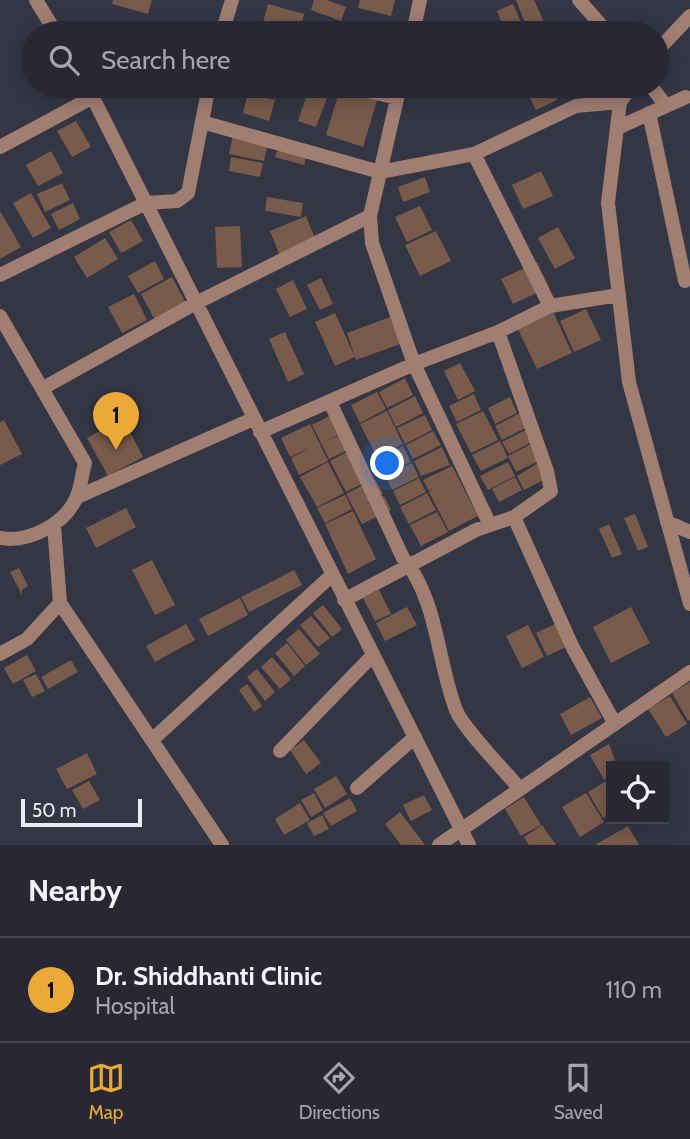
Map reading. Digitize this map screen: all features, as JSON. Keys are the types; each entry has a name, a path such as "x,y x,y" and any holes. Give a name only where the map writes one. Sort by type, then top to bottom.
{"street":[{"path":"36,0 48,21"},
{"path":"226,21 232,0"},
{"path":"415,21 421,0"},
{"path":"579,0 597,21"},
{"path":"669,38 690,16"},
{"path":"617,128 686,97"},
{"path":"0,147 79,98"},
{"path":"94,98 469,845"},
{"path":"0,275 146,203 177,201 188,193 207,98"},
{"path":"398,98 370,216 372,243 414,364 490,525"},
{"path":"623,98 620,102 608,203 629,382 667,522 686,573 690,604"},
{"path":"660,98 666,106"},
{"path":"202,122 380,172 474,154 576,106 620,102"},
{"path":"649,113 685,281"},
{"path":"474,154 550,306"},
{"path":"43,388 196,303 370,216"},
{"path":"77,497 257,425 330,402 414,364 498,332 550,306 619,295"},
{"path":"0,316 85,463 77,497 54,526 13,540 0,538"},
{"path":"344,600 490,525 514,517 551,491 547,471 498,332"},
{"path":"330,402 403,558 410,567 435,627 456,712 520,789"},
{"path":"514,517 573,648 615,724"},
{"path":"667,522 690,532"},
{"path":"54,526 60,603 222,845"},
{"path":"152,740 332,576"},
{"path":"0,654 27,639 60,603"},
{"path":"280,751 373,655"},
{"path":"439,845 690,672"},
{"path":"357,788 415,737"}],"building":[{"path":"113,0 152,0 148,14 112,4"},
{"path":"314,0 327,0 346,7 341,21 311,10"},
{"path":"360,0 395,0 391,16 358,8"},
{"path":"516,0 534,0 544,21 524,21"},
{"path":"268,4 304,14 302,21 263,21"},
{"path":"513,4 521,21 501,21 497,11"},
{"path":"247,98 275,100 269,121 243,113"},
{"path":"306,98 327,98 316,127 298,121"},
{"path":"337,98 377,100 363,147 326,135"},
{"path":"530,98 556,98 557,100 536,110"},
{"path":"76,121 91,147 72,157 57,131"},
{"path":"233,135 268,142 264,161 229,154"},
{"path":"279,145 307,153 304,165 275,157"},
{"path":"51,151 63,173 38,186 26,165"},
{"path":"231,157 263,163 260,177 229,171"},
{"path":"541,171 553,196 523,209 512,185"},
{"path":"425,177 430,192 403,202 398,187"},
{"path":"62,183 70,200 45,212 37,194"},
{"path":"31,193 51,228 33,238 13,203"},
{"path":"267,197 303,203 301,217 265,211"},
{"path":"73,203 80,219 59,230 51,214"},
{"path":"420,206 432,230 407,242 395,217"},
{"path":"0,211 21,247 0,259"},
{"path":"306,216 316,241 280,256 270,231"},
{"path":"131,220 143,241 121,253 109,232"},
{"path":"240,226 242,267 217,268 215,227"},
{"path":"558,227 575,258 555,269 538,238"},
{"path":"436,231 451,261 420,276 405,245"},
{"path":"105,238 118,259 87,278 74,257"},
{"path":"155,261 164,279 138,293 128,276"},
{"path":"537,262 549,287 513,304 501,279"},
{"path":"172,277 186,303 155,320 141,294"},
{"path":"321,278 333,304 320,310 307,285"},
{"path":"293,280 307,309 290,317 276,289"},
{"path":"134,294 147,320 122,333 108,307"},
{"path":"552,309 572,353 537,369 516,325"},
{"path":"586,309 601,340 574,352 560,321"},
{"path":"335,313 355,357 335,366 315,322"},
{"path":"393,316 403,343 356,360 347,333"},
{"path":"285,332 304,374 288,382 269,339"},
{"path":"460,363 475,391 458,400 444,371"},
{"path":"405,378 413,395 387,408 379,392"},
{"path":"377,392 386,409 360,423 351,405"},
{"path":"474,394 481,410 457,422 449,406"},
{"path":"415,396 423,413 396,427 388,410"},
{"path":"510,397 517,413 495,424 488,408"},
{"path":"339,411 348,430 324,442 349,431 356,446 329,459 312,425"},
{"path":"387,411 403,444 377,457 360,424"},
{"path":"483,411 498,440 471,453 456,424"},
{"path":"522,412 529,426 502,440 495,426"},
{"path":"425,415 432,430 405,444 397,428"},
{"path":"123,418 143,457 108,476 87,438"},
{"path":"4,420 22,454 0,465 0,422"},
{"path":"310,424 328,461 299,475 291,458 311,447 290,457 281,438"},
{"path":"528,429 534,441 509,454 502,442"},
{"path":"433,431 441,445 413,459 406,445"},
{"path":"500,441 508,458 481,471 472,455"},
{"path":"535,442 543,459 516,472 508,456"},
{"path":"358,446 373,478 346,492 330,461"},
{"path":"403,446 411,462 384,474 377,459"},
{"path":"442,447 450,465 421,476 414,461"},
{"path":"543,460 551,476 524,490 517,476"},
{"path":"328,462 344,493 317,507 300,477"},
{"path":"508,462 515,476 488,490 480,476"},
{"path":"412,463 419,477 392,490 385,475"},
{"path":"452,466 478,516 449,531 429,492 433,489 429,491 423,480"},
{"path":"515,477 522,490 499,502 492,489"},
{"path":"419,478 426,492 400,505 393,491"},
{"path":"375,479 383,494 363,506 384,496 391,510 362,524 346,494"},
{"path":"427,493 436,510 409,524 400,507"},
{"path":"345,495 352,509 325,523 317,508"},
{"path":"126,508 136,527 96,548 86,528"},
{"path":"353,511 376,559 348,574 325,524"},
{"path":"437,512 448,532 421,546 410,525"},
{"path":"635,514 648,547 638,551 624,518"},
{"path":"609,524 622,554 612,558 599,529"},
{"path":"152,560 175,605 155,615 132,570"},
{"path":"19,568 28,586 22,590 22,595 10,572"},
{"path":"294,570 302,585 249,612 241,597"},
{"path":"379,590 391,614 375,621 363,598"},
{"path":"240,598 248,615 208,636 199,619"},
{"path":"323,605 342,629 332,637 313,613"},
{"path":"407,607 417,625 385,641 376,623"},
{"path":"631,607 650,643 611,663 593,627"},
{"path":"311,616 330,638 318,647 300,625"},
{"path":"559,622 570,645 547,656 536,633"},
{"path":"186,624 195,640 155,662 146,646"},
{"path":"528,625 544,657 522,668 506,636"},
{"path":"299,629 320,654 306,665 286,640"},
{"path":"287,643 305,666 294,676 275,653"},
{"path":"27,655 36,671 13,684 4,668"},
{"path":"272,657 291,679 280,689 261,667"},
{"path":"71,660 78,672 48,689 41,677"},
{"path":"257,669 275,692 265,701 247,677"},
{"path":"36,674 45,691 32,697 23,680"},
{"path":"690,682 690,720 688,721 672,693"},
{"path":"247,684 262,706 254,712 239,690"},
{"path":"670,696 687,724 666,737 648,709"},
{"path":"590,697 602,718 571,735 560,714"},
{"path":"304,740 321,763 306,774 290,750"},
{"path":"609,744 615,761 606,761 606,779 604,780 590,755"},
{"path":"87,753 97,774 67,789 56,769"},
{"path":"336,776 347,794 325,808 314,789"},
{"path":"89,781 100,800 83,809 72,790"},
{"path":"606,781 606,816 603,818 588,792"},
{"path":"314,793 323,810 311,817 301,800"},
{"path":"586,793 604,822 580,837 562,807"},
{"path":"424,795 432,810 411,821 403,805"},
{"path":"524,797 541,825 521,836 505,809"},
{"path":"350,798 357,811 331,826 323,813"},
{"path":"300,803 310,820 284,835 275,819"},
{"path":"400,812 425,845 401,845 385,824"},
{"path":"322,815 329,829 314,836 307,823"},
{"path":"542,825 556,845 529,845 524,837"},
{"path":"628,826 639,845 595,845"}],"place":[{"name":"Dr. Shiddhanti Clinic","path":"116,450"}]}
